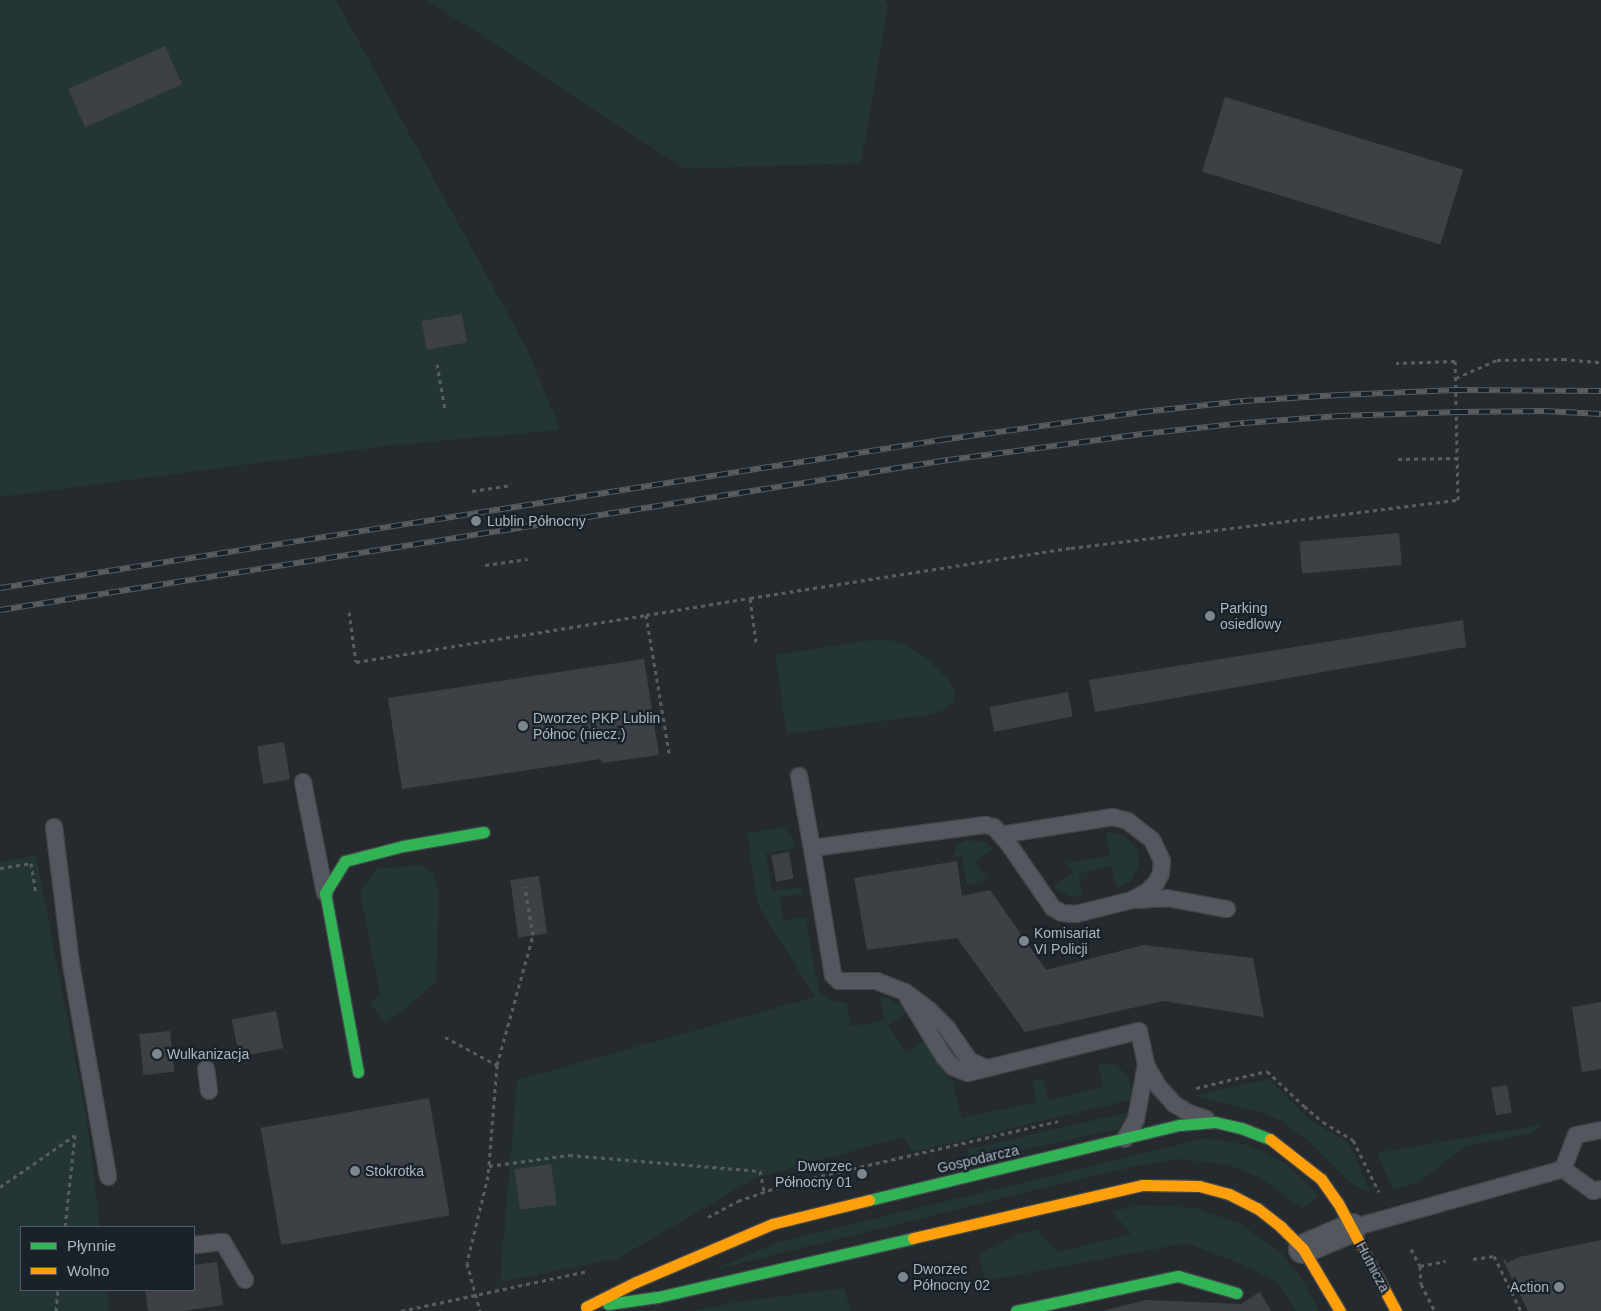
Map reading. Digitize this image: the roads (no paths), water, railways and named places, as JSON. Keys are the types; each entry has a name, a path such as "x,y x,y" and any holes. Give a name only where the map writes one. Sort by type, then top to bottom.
{"street":[{"path":"358,1072 325,894 345,861 403,846 484,832"},
{"name":"Gospodarcza","path":"1303,1249 1282,1226 1257,1208 1229,1194 1199,1186 1143,1185 668,1295 582,1308 636,1282 772,1224 1180,1125 1215,1122 1266,1136 1296,1156 1321,1179 1352,1228"},
{"name":"Hutnicza","path":"1303,1249 1352,1228 1396,1311"},
{"path":"1303,1249 1340,1311"},
{"path":"1016,1311 1178,1276 1237,1293"}],"lane":[{"path":"799,776 833,975 839,981 877,981 905,992 929,1010 948,1028 970,1061 986,1068"},
{"path":"303,782 325,894"},
{"path":"1001,835 1113,817 1128,821 1152,840 1162,861 1161,873 1156,883 1132,900"},
{"path":"812,848 985,825 994,827 1054,908 1062,913 1076,914 1132,900 1167,898 1227,909"},
{"path":"54,827 71,964 108,1177"},
{"path":"905,992 944,1057 953,1067 968,1073 1139,1031 1146,1065 1158,1086 1174,1104 1189,1113 1215,1122"},
{"path":"1125,1139 1136,1119 1146,1065"},
{"path":"206,1069 209,1091"},
{"path":"1563,1169 1576,1135 1601,1130"},
{"path":"1352,1228 1563,1169"},
{"path":"1563,1169 1593,1191 1601,1189"},
{"path":"195,1244 223,1242 246,1280"}],"railway":[{"path":"0,588 941,440 1142,412 1243,401 1339,395 1456,390 1601,391"},
{"path":"0,610 948,460 1142,434 1244,423 1340,416 1544,411 1601,414"}],"place":[{"name":"Lublin Północny","path":"476,521"},
{"name":"Parking osiedlowy","path":"1210,616"},
{"name":"Dworzec PKP Lublin Północ (niecz.)","path":"523,726"},
{"name":"Komisariat VI Policji","path":"1024,941"},
{"name":"Wulkanizacja","path":"157,1054"},
{"name":"Stokrotka","path":"355,1171"},
{"name":"Dworzec Północny 01","path":"862,1174"},
{"name":"Dworzec Północny 02","path":"903,1277"},
{"name":"Action","path":"1559,1287"}]}
